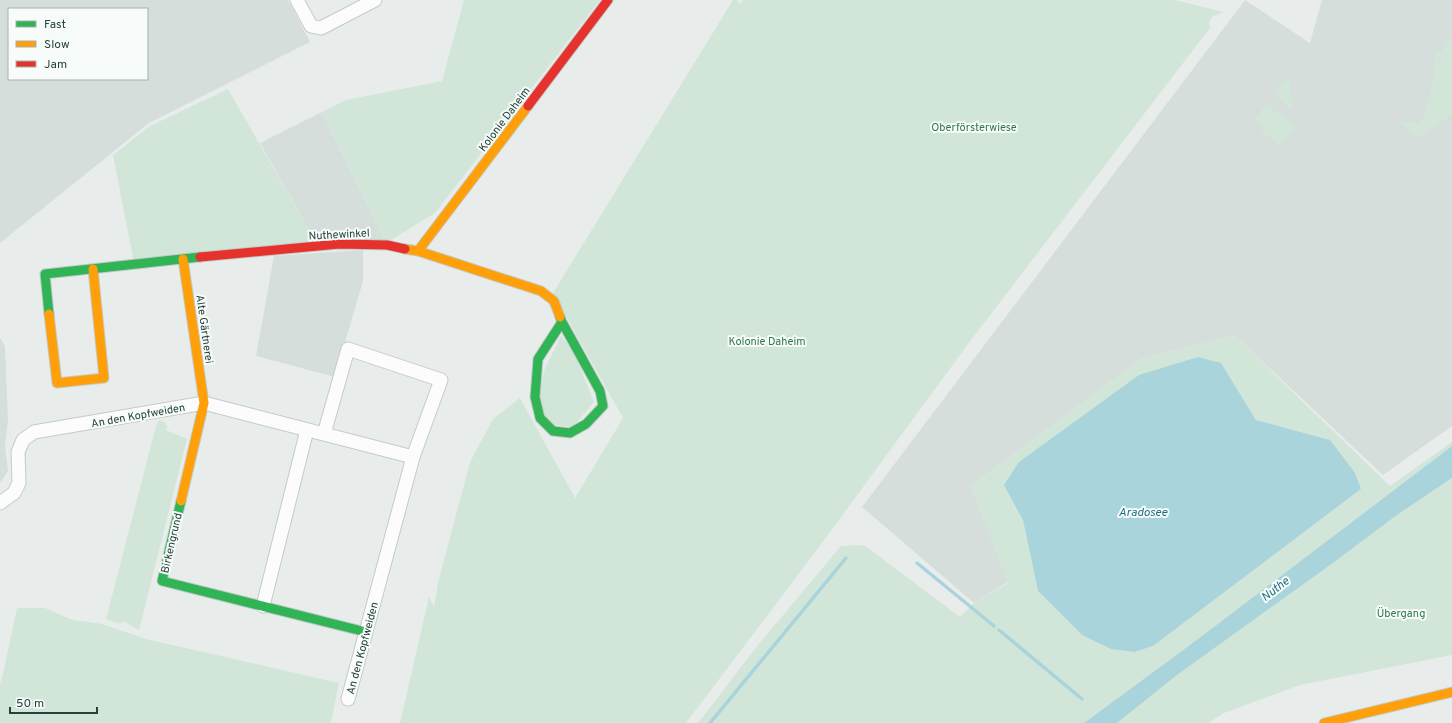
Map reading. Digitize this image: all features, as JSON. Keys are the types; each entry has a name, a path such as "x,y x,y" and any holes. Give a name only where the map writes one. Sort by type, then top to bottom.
{"main road":[{"name":"Kolonie Daheim","path":"418,251 608,0"},
{"name":"Nuthewinkel","path":"93,269 104,378 57,383 45,274 183,259 339,244 387,245 418,251 541,290 554,300 562,322 600,391 603,406 586,424 570,433 553,431 540,418 535,397 538,359 562,322"},
{"name":"Alte Gärtnerei","path":"183,259 204,403"},
{"name":"Birkengrund","path":"204,403 162,581 366,632"},
{"path":"1324,723 1452,692"}],"street":[{"path":"297,0 311,26 321,28 375,0"},
{"name":"An den Kopfweiden","path":"324,434 348,349 441,380 413,457 348,699"},
{"name":"An den Kopfweiden","path":"0,503 14,493 19,483 18,452 23,440 34,432 204,403 413,457"},
{"path":"263,606 307,430"}],"shaded area":[{"path":"0,0 288,0 310,42 149,123 0,243"},
{"path":"1245,0 1310,43 1322,0 1452,0 1452,426 1383,475 1235,336 1141,359 971,486 1008,582 974,603 862,507"},
{"path":"322,112 386,243 317,244 260,143"},
{"path":"363,250 363,281 335,377 256,356 274,256"},
{"path":"0,338 5,346 8,420 5,447 8,471 0,483"}],"green space":[{"path":"464,0 600,0 435,213 386,243 322,112 346,100 442,81"},
{"name":"Kolonie Daheim","path":"733,0 737,0 740,4 743,0 1175,0 1224,12 1213,16 1209,23 1210,28 971,340 822,543 686,723 400,723 429,597 434,607 438,583 470,462 493,419 520,398 575,498 623,418 553,293"},
{"path":"1444,40 1452,41 1452,114 1418,138 1397,121 1420,123 1430,98 1436,52 1442,53"},
{"path":"1289,76 1292,109 1274,94"},
{"path":"228,89 317,244 134,263 113,155 150,126"},
{"path":"1266,104 1295,126 1280,145 1261,131 1265,126 1255,119"},
{"path":"561,336 573,350 594,402 573,427 555,425 545,416 539,393 545,368"},
{"path":"1235,336 1390,486 1452,442 1452,446 1198,639 1084,723 698,723 758,645 841,546 864,545 960,617 974,603 1008,583 971,486 1141,359","holes":["1221,363 1256,420 1330,440 1361,489 1153,646 1135,652 1082,635 1038,591 1023,520"]},
{"path":"159,420 166,423 166,430 187,439 139,630 125,622 117,623 106,619 156,426"},
{"name":"Übergang","path":"1452,478 1452,655 1300,685 1224,713 1208,723 1117,723 1177,675 1397,515"},
{"path":"17,608 45,608 73,620 102,624 146,639 339,683 331,723 0,723 0,684"}],"water":[{"name":"Aradosee","path":"1198,357 1221,363 1256,420 1330,440 1355,473 1361,489 1153,646 1135,652 1111,649 1082,635 1038,591 1023,520 1004,485 1019,462 1139,375"},
{"name":"Nuthe","path":"1452,446 1452,478 1397,515 1177,675 1117,723 1084,723 1198,639"}],"waterway":[{"path":"710,723 846,558"},
{"path":"917,563 994,626"},
{"path":"999,630 1082,699"}],"traffic: fast":[{"path":"49,314 45,274 200,257"},
{"path":"560,317 562,322 538,359 535,397 540,418 553,431 570,433 586,424 603,406 600,391 562,322"},
{"path":"181,501 162,581 366,632"}],"traffic: slow":[{"path":"418,251 528,106"},
{"path":"405,249 418,251 541,291 554,301 560,317"},
{"path":"181,501 204,403 183,259"},
{"path":"49,314 57,383 104,378 93,269"},
{"path":"1324,723 1452,692"}],"traffic: jam":[{"path":"528,106 608,0"},
{"path":"200,257 339,244 387,245 405,249"}],"park label":[{"name":"Oberförsterwiese","path":"974,127"}]}
